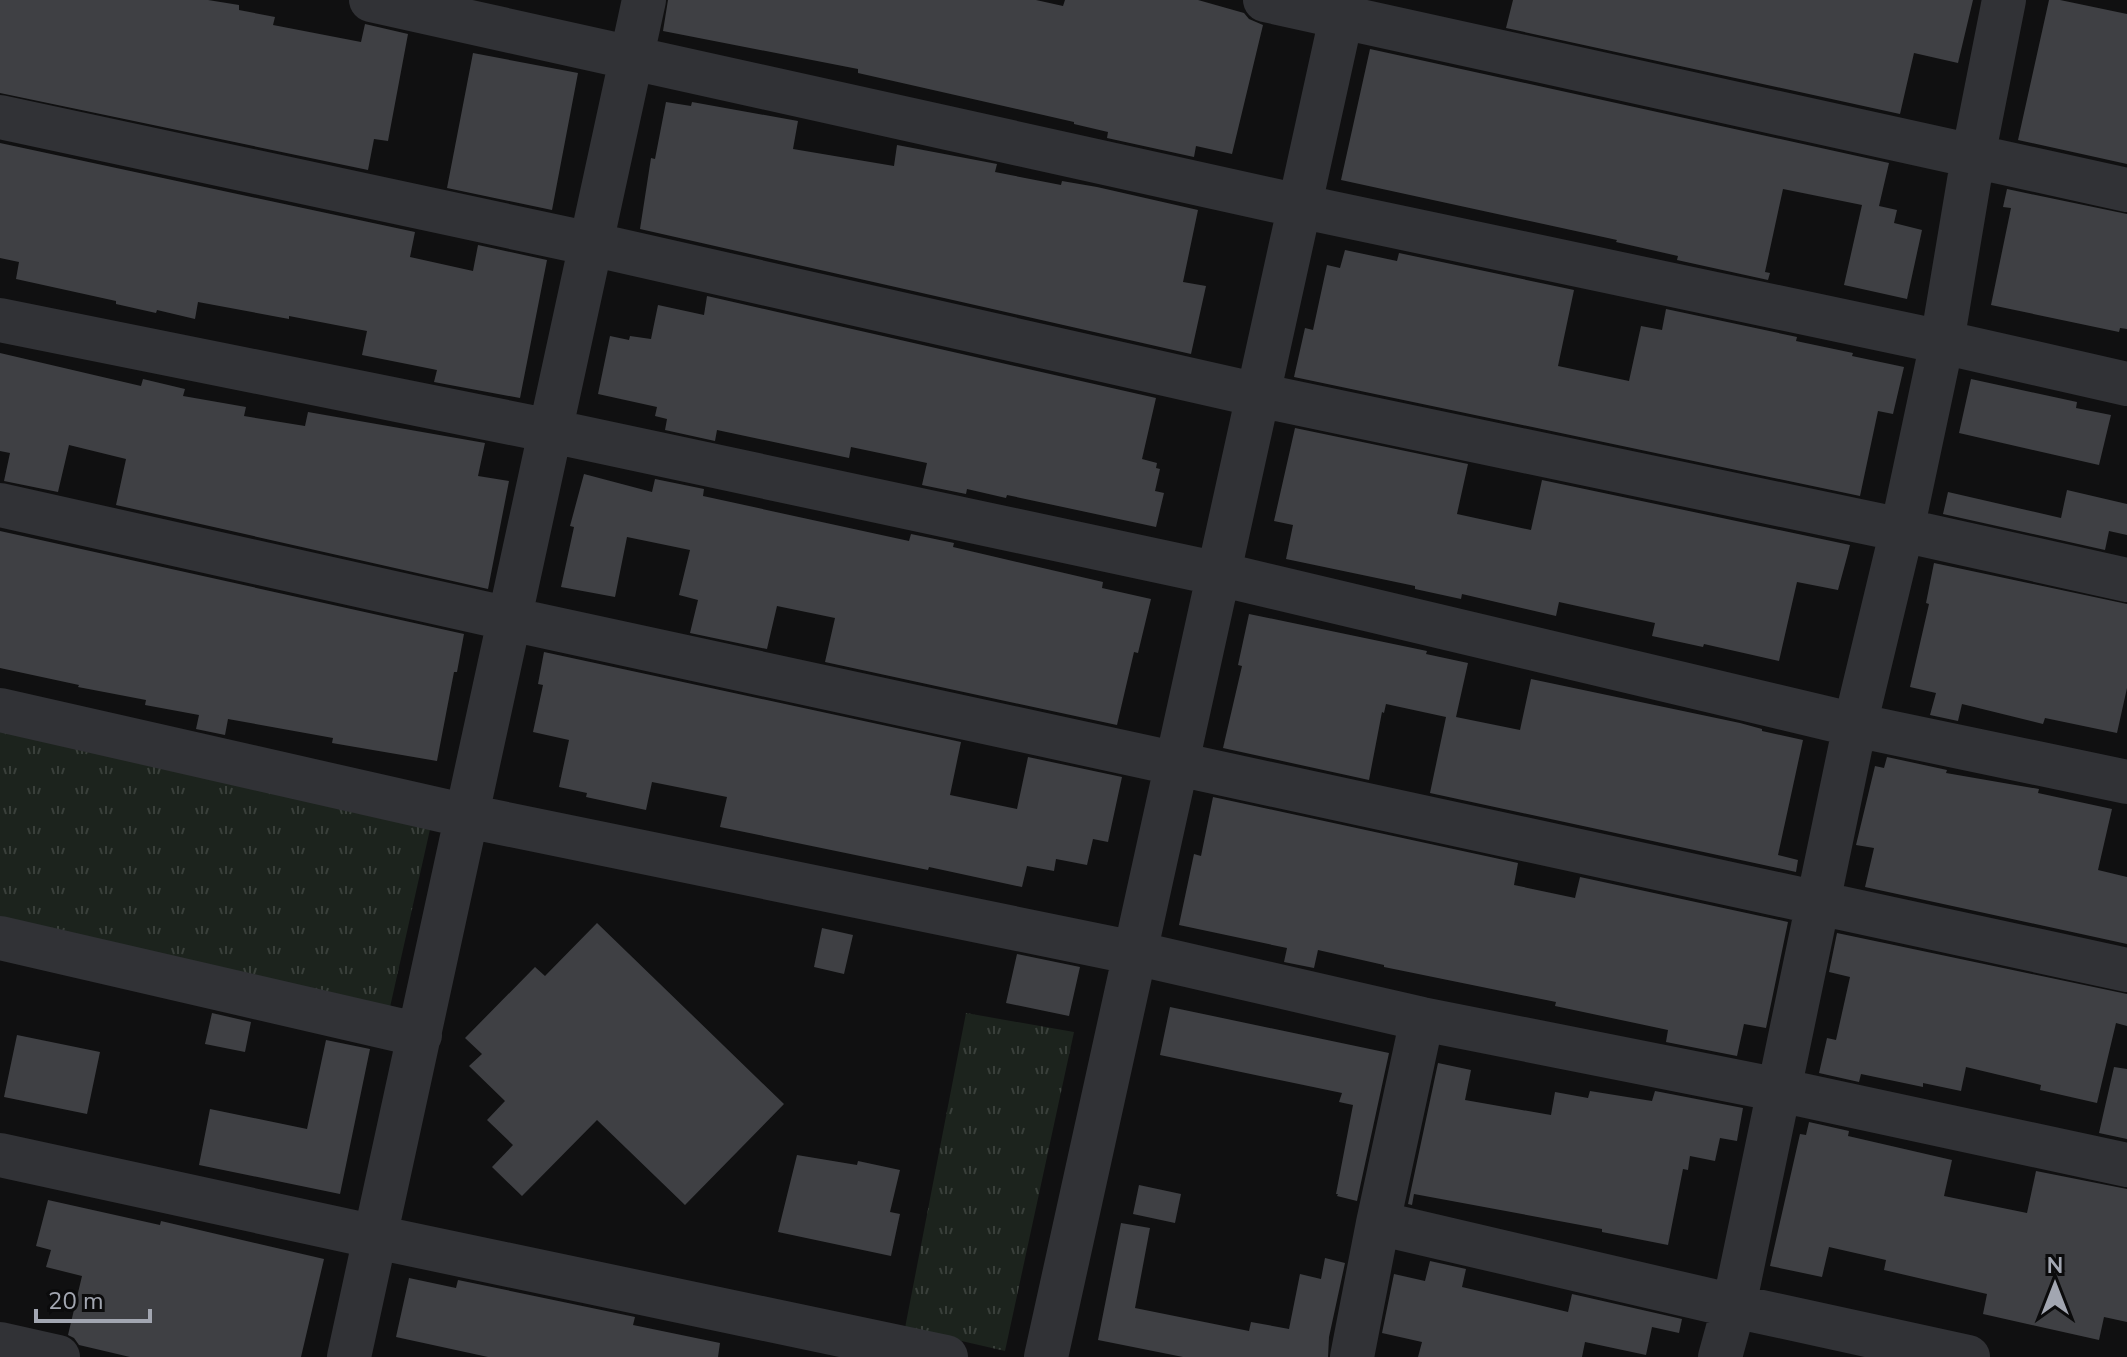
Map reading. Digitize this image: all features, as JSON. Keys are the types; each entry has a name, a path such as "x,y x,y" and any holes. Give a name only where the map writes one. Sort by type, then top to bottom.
{"street":[{"path":"371,0 1299,206 2127,384"},
{"path":"349,1357 644,0"},
{"path":"1265,0 1343,8 1973,157 2127,190"},
{"path":"1720,1357 1734,1306 1855,725 1902,530 1942,342 1973,157 2004,0"},
{"path":"1046,1357 1343,8"},
{"path":"0,117 591,244 1258,395 2127,580"},
{"path":"0,320 551,431 1219,574 1855,725 2127,782"},
{"path":"0,505 510,619 2127,970"},
{"path":"0,710 467,816 1135,953 1422,1019 1779,1090 2127,1165"},
{"path":"0,938 420,1035"},
{"path":"1352,1357 1422,1019"},
{"path":"0,1155 946,1357"},
{"path":"1378,1223 1968,1357"},
{"path":"0,1344 58,1357"}],"green space":[{"path":"0,729 431,825 388,1016 0,929"},
{"path":"966,1013 1074,1032 1005,1351 905,1328"}],"building":[{"path":"0,0 208,0 239,5 239,10 275,17 273,25 361,42 365,24 408,34 388,141 374,139 368,170 0,93"},
{"path":"668,0 1036,0 1063,6 1065,0 1198,0 1244,13 1249,19 1263,25 1232,154 1196,146 1194,157 1107,138 1108,132 1074,122 858,73 858,69 663,31"},
{"path":"1513,0 1973,0 1958,63 1914,53 1900,114 1506,28"},
{"path":"2049,0 2127,14 2127,164 2018,140"},
{"path":"1370,49 1889,163 1879,206 1897,210 1894,223 1922,230 1907,299 1844,285 1862,205 1783,189 1765,272 1770,273 1768,280 1677,260 1678,256 1617,240 1341,180"},
{"path":"473,53 578,73 552,210 447,188"},
{"path":"666,102 691,106 692,102 798,121 793,149 894,166 897,145 997,164 995,172 1061,185 1062,181 1097,187 1198,210 1183,282 1206,286 1191,354 640,229 651,158 655,159"},
{"path":"0,143 415,232 410,257 473,271 478,245 547,260 520,398 434,382 437,370 362,355 367,331 198,302 195,319 157,310 156,313 16,279 19,262 0,258"},
{"path":"2007,189 2127,214 2127,329 2120,328 2119,332 1991,305 2011,208 2003,207"},
{"path":"1345,250 1397,261 1399,253 1574,290 1558,366 1629,381 1641,326 1662,330 1666,309 1797,337 1796,341 1904,367 1893,414 1878,411 1860,496 1294,377 1305,328 1313,330 1327,265 1340,268"},
{"path":"707,296 1156,398 1142,459 1157,463 1156,468 1160,469 1155,491 1164,493 1156,527 1007,495 1006,498 967,489 966,494 922,485 927,463 851,447 849,458 717,430 715,441 665,430 667,419 655,416 657,407 598,394 610,336 629,340 630,336 651,339 658,305 704,315"},
{"path":"0,353 141,386 143,379 185,389 183,396 246,407 244,416 305,426 308,412 485,443 478,476 509,481 488,589 116,505 126,459 69,445 58,492 4,481 10,453 0,451"},
{"path":"1971,379 2077,402 2076,408 2111,415 2099,465 1959,433"},
{"path":"1295,428 1468,464 1457,514 1531,530 1542,480 1850,545 1838,590 1797,582 1779,661 1652,636 1655,623 1559,602 1556,616 1462,594 1461,599 1415,589 1415,586 1286,559 1293,525 1274,521"},
{"path":"584,474 652,492 655,479 704,489 703,496 909,541 911,534 954,543 953,547 1103,582 1102,588 1151,599 1138,653 1134,652 1117,725 825,662 835,618 777,606 767,649 690,633 698,600 679,595 690,550 627,537 615,597 561,587 574,527 570,526"},
{"path":"2067,490 2127,504 2127,535 2109,531 2105,550 1943,514 1948,492 2061,518"},
{"path":"0,531 464,634 437,761 332,743 333,738 228,719 225,735 196,729 199,715 145,705 146,700 0,668"},
{"path":"1934,563 2127,604 2127,688 2117,733 2045,718 2043,724 1962,704 1958,721 1930,715 1936,693 1910,687 1929,604 1926,603"},
{"path":"1249,614 1427,651 1426,654 1468,663 1456,717 1520,730 1531,679 1740,723 1803,740 1778,855 1798,860 1796,872 1430,793 1446,717 1386,704 1369,780 1223,748 1242,666 1238,665"},
{"path":"544,652 961,742 950,795 1017,809 1028,757 1122,777 1108,842 1093,839 1087,865 1056,859 1054,871 1027,866 1022,887 720,827 727,797 652,782 646,810 586,797 587,793 559,787 569,740 533,732 543,685 538,684"},
{"path":"1887,757 1947,770 1946,773 2039,789 2038,793 2112,809 2098,870 2127,877 2127,944 1865,887 1874,848 1856,845 1875,766 1884,768"},
{"path":"1213,797 1518,863 1514,885 1575,898 1580,877 1788,922 1766,1028 1744,1024 1737,1056 1666,1042 1668,1030 1318,950 1314,968 1284,962 1287,948 1179,925 1194,854 1201,856"},
{"path":"597,923 784,1104 685,1205 597,1120 522,1196 492,1167 513,1145 487,1120 505,1101 469,1066 482,1054 465,1038 535,967 545,976"},
{"path":"822,928 853,935 844,974 814,967"},
{"path":"1837,933 2127,994 2127,1026 2116,1023 2097,1103 2040,1090 2041,1085 1966,1067 1961,1091 1923,1083 1923,1087 1861,1074 1859,1082 1819,1073 1827,1038 1836,1040 1850,977 1829,972"},
{"path":"1017,954 1080,967 1069,1016 1006,1003"},
{"path":"1170,1007 1389,1053 1357,1201 1336,1194 1353,1105 1339,1102 1342,1093 1160,1055"},
{"path":"212,1013 251,1022 245,1052 205,1044"},
{"path":"17,1035 100,1052 87,1114 4,1097"},
{"path":"326,1040 370,1049 340,1194 199,1165 210,1109 307,1129"},
{"path":"1438,1063 1471,1070 1465,1100 1551,1115 1555,1092 1588,1098 1590,1091 1652,1101 1655,1091 1743,1108 1737,1141 1720,1138 1715,1161 1690,1156 1688,1170 1683,1169 1668,1245 1602,1232 1602,1229 1414,1194 1412,1205 1408,1204"},
{"path":"2114,1067 2127,1069 2127,1139 2099,1133"},
{"path":"1809,1122 1849,1131 1848,1136 1952,1160 1944,1196 2027,1213 2036,1171 2127,1189 2127,1322 2104,1317 2099,1340 1983,1314 1987,1294 1884,1270 1886,1260 1829,1247 1822,1277 1770,1266 1800,1134 1806,1135"},
{"path":"797,1155 857,1165 858,1161 900,1170 890,1212 900,1214 891,1256 778,1232"},
{"path":"1139,1185 1181,1194 1175,1223 1133,1214"},
{"path":"48,1200 160,1225 161,1221 324,1259 301,1357 130,1357 79,1345 68,1335 82,1276 46,1267 51,1250 36,1246"},
{"path":"1121,1223 1150,1228 1135,1308 1249,1331 1251,1322 1289,1329 1300,1274 1321,1279 1325,1258 1345,1263 1329,1337 1328,1357 1183,1357 1098,1340"},
{"path":"1430,1261 1466,1269 1462,1287 1568,1312 1572,1294 1682,1319 1679,1333 1652,1327 1646,1355 1585,1342 1582,1357 1418,1357 1422,1342 1382,1333 1394,1274 1425,1281"},
{"path":"409,1278 456,1288 458,1280 635,1317 633,1325 720,1343 718,1357 488,1357 396,1337"}]}
